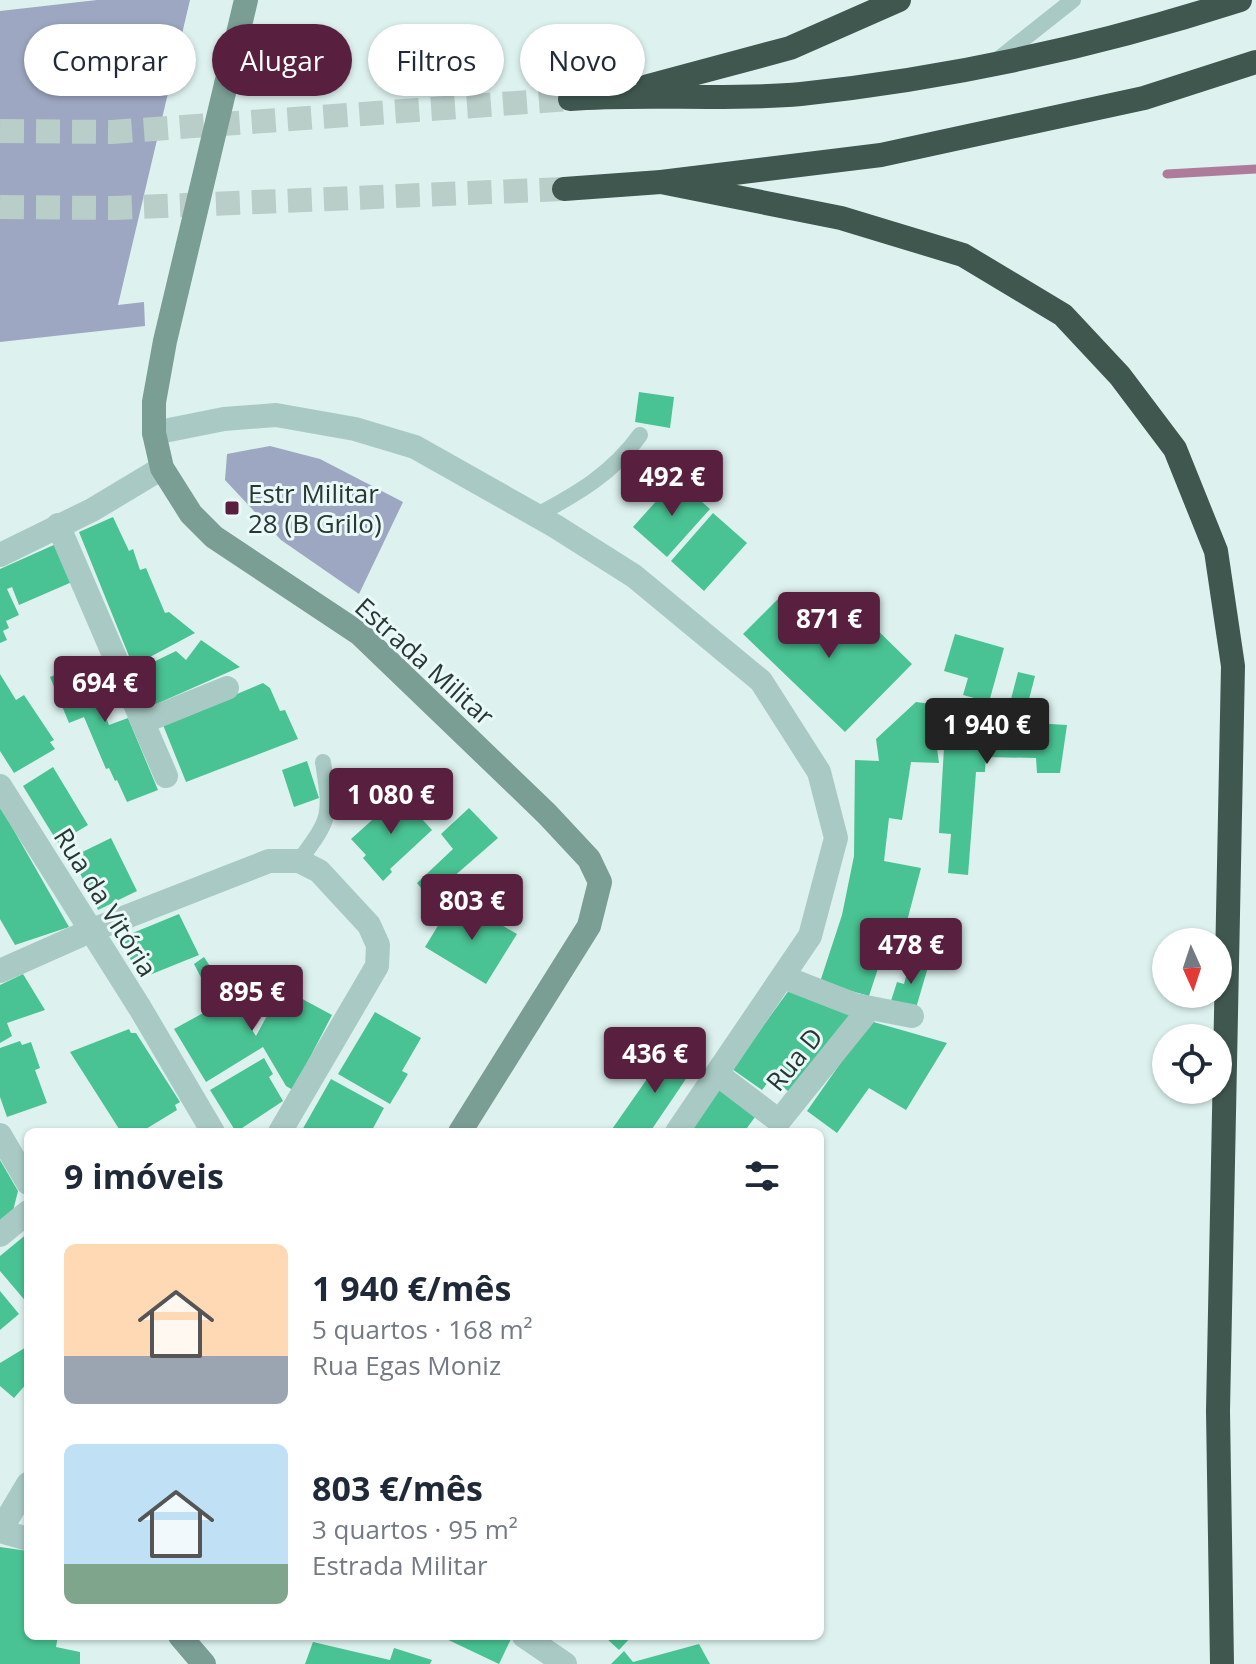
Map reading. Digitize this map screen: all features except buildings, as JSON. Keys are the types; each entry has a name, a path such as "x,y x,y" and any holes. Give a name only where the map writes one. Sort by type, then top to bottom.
{"highway":[{"path":"645,86 790,48 899,0"},
{"path":"645,96 798,94 991,64 1133,32 1240,0"},
{"path":"564,189 661,182 881,155 1144,98 1256,62"},
{"path":"570,99 608,96"},
{"path":"661,182 841,218 963,255 1063,315 1120,376 1175,449 1216,551 1233,666 1218,1411 1222,1664"}],"street":[{"name":"Estrada Militar","path":"246,0 165,341 154,402 154,433 162,468 191,514 214,537 360,634 547,814 589,859 600,882 589,926 463,1128"},
{"path":"154,433 224,419 276,415 355,429 415,447 537,515 634,576 761,681 819,772 836,838 810,936 680,1128"},
{"path":"0,555 92,510 162,468"},
{"path":"58,525 166,776"},
{"path":"143,722 227,688"},
{"name":"Rua da Vitória","path":"0,786 211,1128"},
{"path":"0,971 90,931 269,861 299,861 319,871 369,925 378,945 377,966 282,1128"},
{"path":"783,977 870,1008 912,1016"},
{"name":"Rua D","path":"717,1074 779,1121 870,1008"},
{"path":"0,1135 24,1176"},
{"path":"0,1235 24,1215"},
{"path":"24,1491 0,1531 24,1538"},
{"path":"183,1640 204,1664"},
{"path":"530,1640 565,1664"}],"lane":[{"path":"991,64 1073,0"},
{"path":"537,515 601,478 627,454 640,435"},
{"path":"299,861 320,833 330,809 323,762"}],"shaded area":[{"path":"97,0 190,0 184,24 24,24 24,96 167,96 118,305 144,302 145,326 0,342 0,11"},
{"path":"270,446 320,459 403,502 359,594 281,540 225,480 227,454"}],"waterway":[{"path":"1167,174 1256,169"}],"tunnel":[{"path":"0,131 112,132 570,99"},
{"path":"0,207 115,208 564,189"}],"place":[{"name":"Estr Militar 28 (B Grilo)","path":"232,508"}]}
